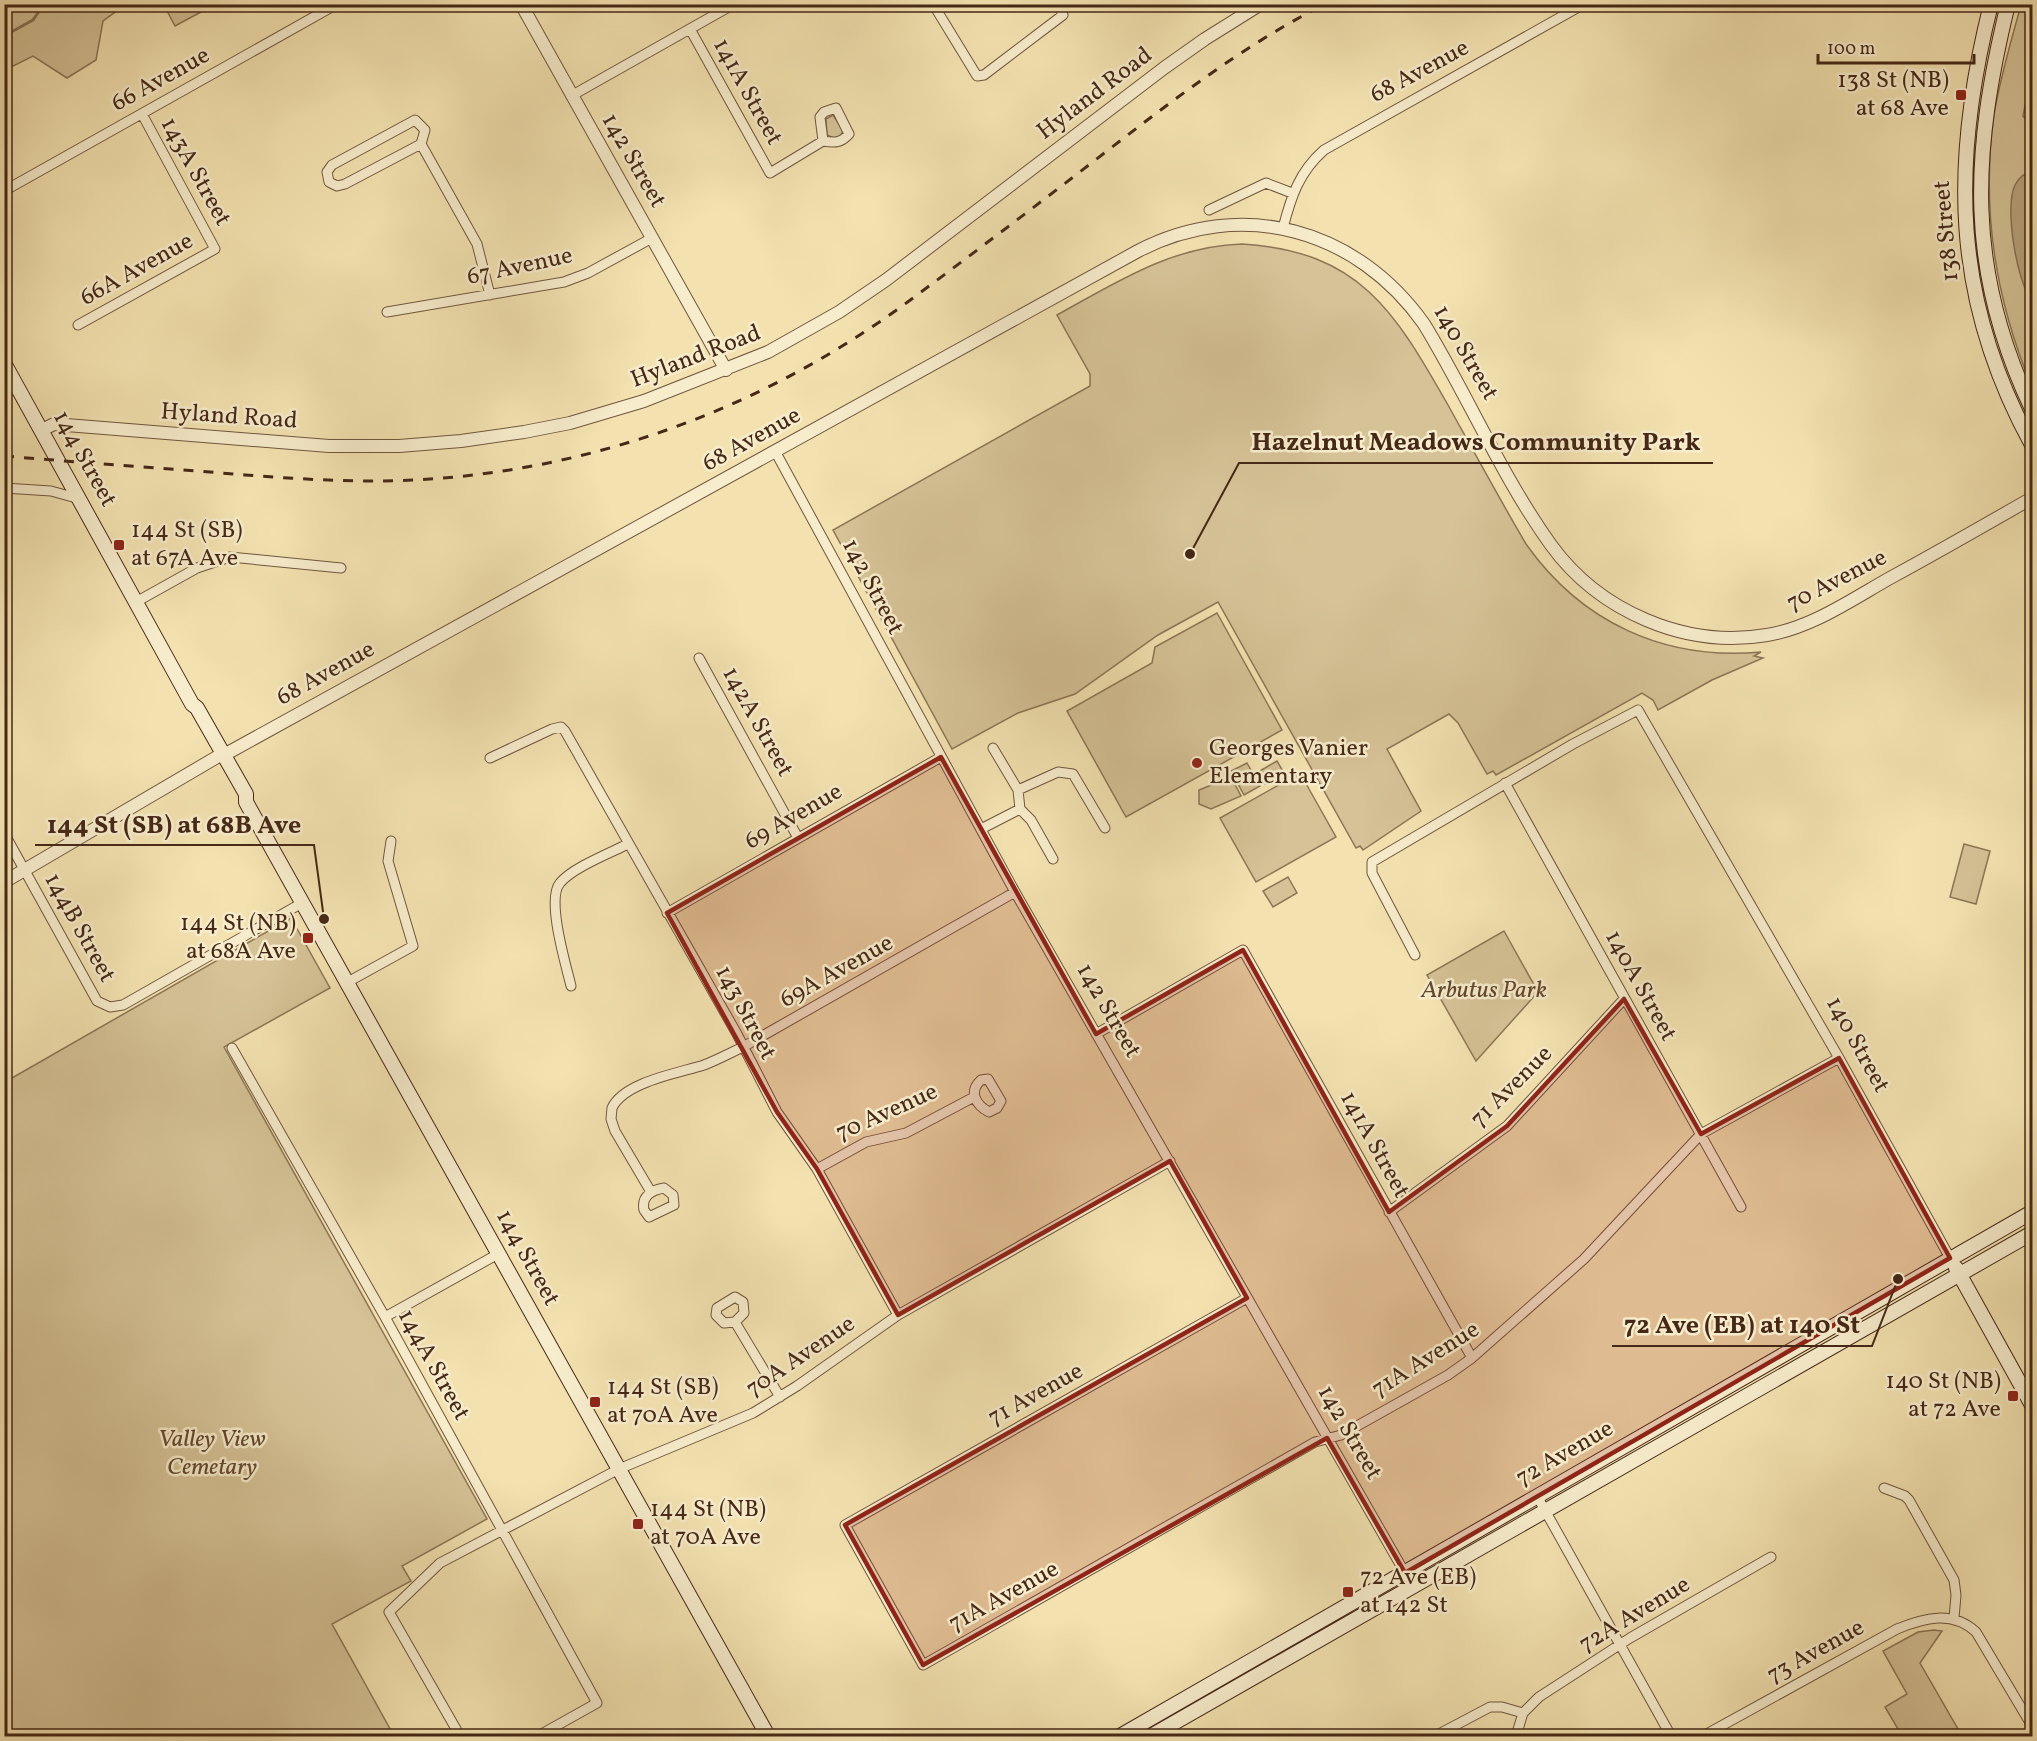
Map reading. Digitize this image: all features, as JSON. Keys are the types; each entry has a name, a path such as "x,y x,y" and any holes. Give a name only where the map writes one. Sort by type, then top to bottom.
{"main road":[{"name":"138 Street","path":"2008,4 1984,120 1981,208 1987,266 1997,314 2016,373 2032,409"},
{"name":"138 Street","path":"1990,5 1967,121 1963,209 1970,267 1985,332 2006,393 2032,445"},
{"name":"144 Street","path":"4,363 192,704 197,708 220,756 246,794 246,802 346,983 768,1737"},
{"name":"72 Avenue","path":"1120,1737 2032,1212"},
{"name":"72 Avenue","path":"1152,1737 2032,1233"},
{"name":"140 Street","path":"1950,1258 2032,1405"}],"street":[{"name":"66 Avenue","path":"4,190 337,4"},
{"name":"142 Street","path":"521,4 726,370"},
{"path":"571,96 734,4"},
{"path":"933,4 977,76 984,75 1063,15 1058,4"},
{"name":"Hyland Road","path":"42,430 54,424 329,446 451,442 535,430 593,417 662,395 783,345 856,301 1164,68 1246,8 1261,4"},
{"name":"68 Avenue","path":"4,882 220,756 1158,241 1206,227 1237,225 1283,228 1293,193 1308,166 1330,146 1584,4"},
{"name":"141A Street","path":"690,29 770,173 823,141"},
{"name":"143A Street","path":"142,114 215,249"},
{"path":"421,144 341,186 333,185 327,178 327,172 332,165 409,122 415,120 423,125 425,130 421,144 477,244 490,295"},
{"path":"1209,210 1266,183 1293,193"},
{"name":"140 Street","path":"1283,228 1320,240 1351,255 1382,276 1405,298 1442,353 1536,522 1551,545 1584,581"},
{"name":"67 Avenue","path":"387,312 564,282 588,273 652,238"},
{"name":"66A Avenue","path":"78,325 215,249"},
{"name":"142 Street","path":"775,451 1015,892 1413,1587"},
{"path":"51,491 61,483 66,473"},
{"path":"4,488 51,491 80,499"},
{"name":"70 Avenue","path":"1584,581 1620,608 1676,630 1736,637 1767,635 1811,622 1842,606 2032,498"},
{"path":"136,602 197,568 230,557 341,568"},
{"name":"142A Street","path":"699,658 798,836"},
{"name":"140 Street","path":"1505,783 1638,710 1839,1058 1950,1258"},
{"name":"143 Street","path":"490,758 561,727 777,1112 817,1169 898,1316"},
{"path":"993,748 1018,790 1020,809 1031,820 1053,858"},
{"name":"69 Avenue","path":"667,913 798,836 941,757"},
{"path":"1018,790 1058,772 1073,774 1105,828"},
{"path":"1415,955 1370,866 1376,858 1505,783"},
{"name":"140A Street","path":"1505,783 1741,1207"},
{"path":"981,829 1020,809"},
{"name":"144B Street","path":"4,833 97,1001 105,1006 123,1005 302,903"},
{"path":"346,983 413,946 388,861 391,841"},
{"path":"571,986 555,907 557,887 567,877 628,844"},
{"name":"69A Avenue","path":"651,1192 612,1125 612,1108 619,1098 654,1078 705,1065 742,1047 1015,892"},
{"name":"141A Street","path":"1096,1034 1243,950 1472,1358"},
{"name":"71 Avenue","path":"1389,1212 1507,1126 1624,999"},
{"name":"144A Street","path":"232,1048 385,1317 597,1703 538,1737"},
{"name":"71A Avenue","path":"923,1665 1315,1442 1342,1434 1448,1375 1472,1358 1584,1259 1701,1134 1839,1058"},
{"name":"70 Avenue","path":"817,1169 866,1142 906,1133 974,1097"},
{"name":"70A Avenue","path":"460,1737 389,1612 440,1563 619,1470 739,1419 780,1397 898,1316 1170,1161"},
{"path":"385,1317 498,1254"},
{"name":"71 Avenue","path":"923,1665 845,1525 1247,1298"},
{"path":"735,1322 780,1397"},
{"path":"1884,1488 1909,1500 1951,1575 1956,1595 1954,1618 1970,1626 1985,1643 2032,1726"},
{"path":"1537,1496 1671,1737"},
{"name":"72A Avenue","path":"1523,1713 1539,1697 1620,1645 1771,1557"},
{"name":"73 Avenue","path":"1703,1737 1897,1629 1928,1618 1954,1618"},
{"path":"1435,1737 1490,1707 1497,1706 1523,1713 1516,1737"}],"highlighted area":[{"path":"941,757 1096,1034 1243,950 1389,1212 1507,1126 1624,999 1701,1134 1839,1058 1950,1258 1405,1573 1327,1438 923,1665 845,1525 1247,1298 1170,1161 898,1315 817,1169 777,1112 667,913"}],"green space":[{"path":"5,4 125,5 103,21 96,60 67,78 33,56 5,70"},
{"path":"214,4 175,26 166,9 158,5"},
{"path":"2032,4 2032,387 2019,354 2001,288 1995,254 1989,185 1994,115 2003,73 2021,5"},
{"path":"833,115 843,130 841,136 834,138 827,135 826,119"},
{"path":"1242,244 1283,249 1317,259 1345,273 1369,292 1391,315 1429,372 1526,544 1572,595 1599,615 1628,631 1659,642 1691,650 1725,653 1761,652 1754,656 1763,658 1712,680 1658,710 1653,700 1642,693 1496,775 1493,771 1487,774 1458,723 1449,714 1387,749 1421,811 1363,850 1360,846 1356,848 1218,602 1158,635 1075,694 1018,713 952,749 833,530 1090,386 1090,374 1057,315 1123,279 1169,259 1216,246"},
{"path":"1217,613 1282,730 1126,817 1067,711 1152,663 1155,647"},
{"path":"1277,761 1284,773 1265,784 1258,772"},
{"path":"1247,763 1260,786 1244,795 1231,771"},
{"path":"1300,773 1336,837 1256,882 1220,818"},
{"path":"1231,777 1241,796 1211,809 1199,804 1199,790"},
{"path":"1964,844 1990,851 1976,904 1950,897"},
{"path":"1288,877 1297,893 1273,907 1263,891"},
{"name":"Valley View Cemetary","path":"291,918 330,988 224,1047 487,1519 402,1566 411,1581 332,1624 394,1736 5,1736 5,1082"},
{"name":"Arbutus Park","path":"1504,931 1538,992 1476,1061 1427,975"},
{"path":"1942,1631 1920,1663 1962,1736 1902,1736 1885,1707 1907,1694 1883,1651 1918,1632"}],"shaded area":[{"path":"2032,71 2032,128 2023,116"},
{"path":"2032,171 2032,301 2021,278 2017,262 2011,210 2015,185 2022,176"}],"waterway":[{"path":"4,36 33,20 44,4"}],"railway":[{"path":"4,456 308,479 414,480 481,474 546,463 611,448 674,427 736,402 796,373 853,339 909,301 1213,72 1267,36 1325,4"}],"place":[{"name":"138 St (NB) at 68 Ave","path":"1961,95"},
{"name":"144 St (SB) at 67A Ave","path":"119,545"},
{"name":"Hazelnut Meadows Community Park","path":"1190,554"},
{"name":"Georges Vanier Elementary","path":"1197,763"},
{"name":"144 St (SB) at 68B Ave","path":"324,919"},
{"name":"144 St (NB) at 68A Ave","path":"308,938"},
{"name":"72 Ave (EB) at 140 St","path":"1898,1279"},
{"name":"140 St (NB) at 72 Ave","path":"2013,1396"},
{"name":"144 St (SB) at 70A Ave","path":"595,1402"},
{"name":"144 St (NB) at 70A Ave","path":"638,1524"},
{"name":"72 Ave (EB) at 142 St","path":"1348,1592"}]}
